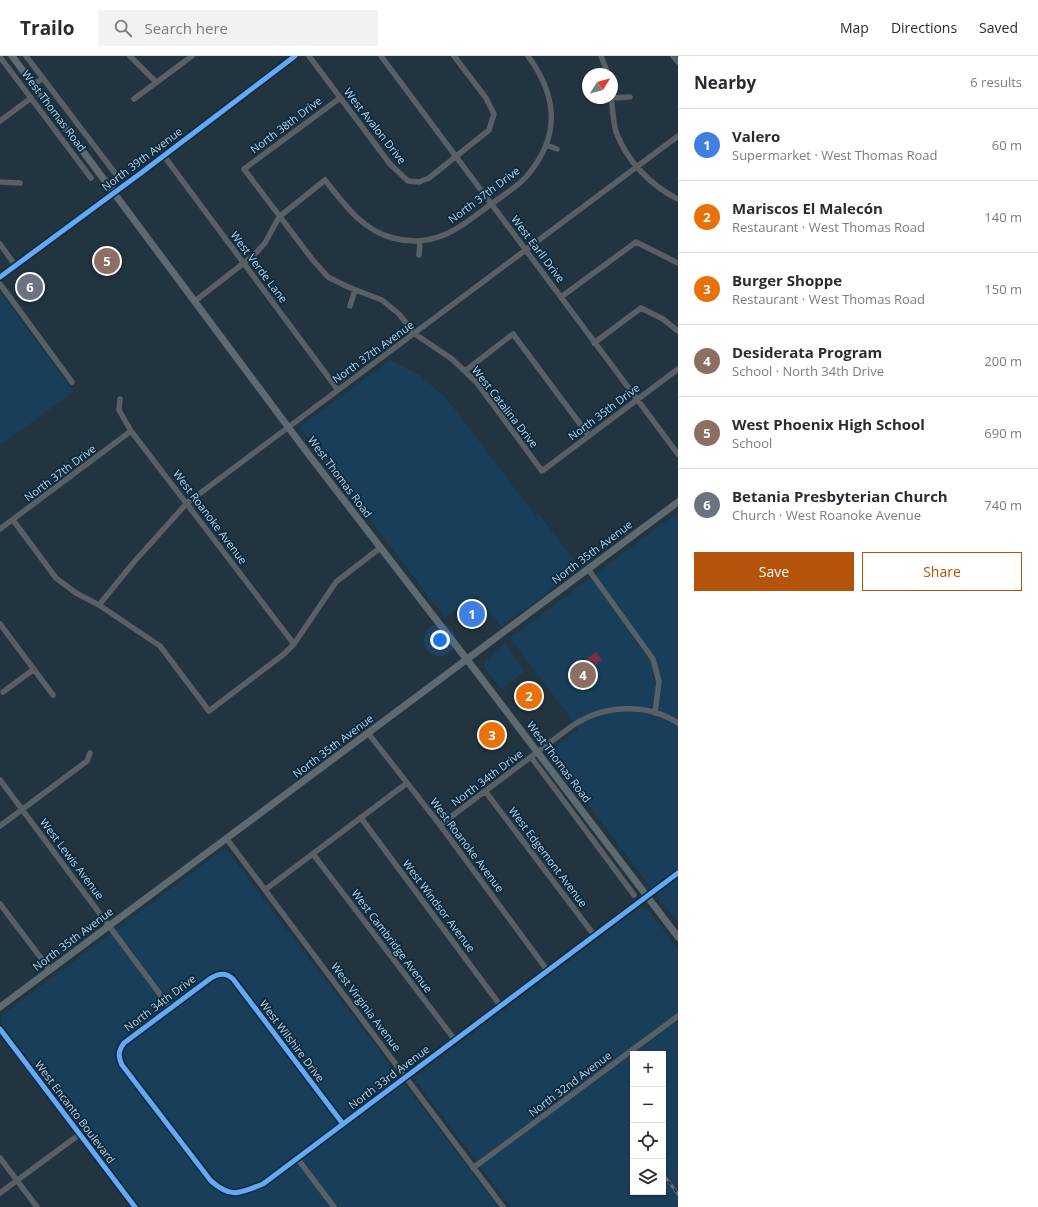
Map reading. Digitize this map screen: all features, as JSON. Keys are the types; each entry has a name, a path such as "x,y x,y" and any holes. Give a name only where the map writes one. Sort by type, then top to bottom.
{"main road":[{"name":"West Thomas Road","path":"12,56 289,428 678,937"},
{"name":"North 35th Avenue","path":"0,1007 678,502"}],"street":[{"name":"West Thomas Road","path":"26,56 118,177"},
{"path":"130,56 156,82"},
{"path":"134,99 192,56"},
{"name":"North 39th Avenue","path":"0,277 164,156 286,58 295,56"},
{"name":"West Avalon Drive","path":"309,56 390,164 408,181 419,182 429,178 456,156"},
{"name":"West Earll Drive","path":"381,56 678,454"},
{"path":"454,56 486,98 494,114 488,130 456,156"},
{"name":"North 37th Drive","path":"279,216 325,180 348,209 369,228 394,238 420,242 443,237 461,226 525,178 540,159 546,145 550,132 552,110 548,88 528,56"},
{"path":"601,56 606,68"},
{"path":"673,56 678,62"},
{"name":"West Thomas Road","path":"0,57 91,178"},
{"name":"West Thomas Road","path":"33,84 43,78"},
{"path":"618,98 630,97"},
{"path":"0,121 31,98"},
{"name":"North 38th Drive","path":"244,169 340,98"},
{"path":"612,104 616,131 627,154 652,184 678,199"},
{"name":"North 37th Avenue","path":"99,605 134,562 187,503 678,136"},
{"path":"546,145 557,149"},
{"name":"West Verde Lane","path":"164,156 338,390"},
{"name":"West Catalina Drive","path":"244,169 279,216 328,277 355,290 382,300 399,314 415,334 437,348 465,371 477,383 542,471"},
{"path":"0,182 20,183"},
{"path":"194,301 244,264 265,242 279,216"},
{"path":"419,254 420,242"},
{"path":"561,297 636,242 678,263"},
{"path":"0,244 15,265"},
{"path":"0,284 72,382"},
{"path":"350,306 355,290"},
{"path":"594,343 641,308 663,319 678,331"},
{"path":"465,371 513,334 588,436"},
{"name":"North 35th Drive","path":"542,471 678,369"},
{"name":"West Roanoke Avenue","path":"120,399 119,410 131,431 294,644"},
{"name":"North 37th Drive","path":"0,529 131,431"},
{"path":"13,520 56,578 76,594 99,605 160,646 209,711 284,654 294,644 336,582 380,548"},
{"path":"588,569 653,659 659,682 655,713 678,723"},
{"path":"0,624 53,696"},
{"path":"3,692 34,669"},
{"name":"North 34th Drive","path":"440,825 572,726 593,714 625,709 639,709 655,713"},
{"name":"West Roanoke Avenue","path":"368,733 440,825 547,970"},
{"path":"0,826 87,761 90,753"},
{"name":"West Thomas Road","path":"531,757 634,895"},
{"name":"West Lewis Avenue","path":"0,780 171,1008"},
{"path":"266,889 407,783"},
{"name":"West Edgemont Avenue","path":"485,791 594,935"},
{"name":"West Windsor Avenue","path":"361,818 500,1006"},
{"name":"West Virginia Avenue","path":"226,838 266,889 503,1207"},
{"name":"West Cambridge Avenue","path":"313,854 454,1040"},
{"name":"North 33rd Avenue","path":"119,1057 122,1064 211,1181 222,1191 239,1193 263,1184 678,873"},
{"path":"627,884 634,879"},
{"path":"0,904 50,970"},
{"name":"North 34th Drive","path":"119,1057 120,1049 124,1043 211,978 223,974"},
{"name":"West Wilshire Drive","path":"223,974 233,979 343,1124"},
{"name":"North 32nd Avenue","path":"473,1168 678,1016"},
{"name":"West Encanto Boulevard","path":"0,1028 135,1207"},
{"path":"0,1193 80,1134"},
{"path":"0,1158 37,1207"},
{"path":"297,1158 334,1207"}],"shaded area":[{"path":"0,292 74,392 0,445"},
{"path":"390,360 418,374 447,399 535,515 538,513 580,568 501,627 477,595 445,618 301,429 302,425"},
{"path":"678,512 678,923 548,752 579,729 510,638"},
{"path":"504,643 525,671 501,689 485,668 484,663 499,650"},
{"path":"596,652 602,660 592,667 586,659"},
{"path":"225,848 498,1207 140,1207 2,1024 1,1016"},
{"path":"641,907 648,910 678,949 678,1207 511,1207 414,1078"}],"railway":[{"path":"666,1178 678,1194"}],"cycle path":[{"path":"0,277 141,173 295,56"},
{"path":"343,1124 233,979 226,975 217,975 211,978 124,1043 120,1051 119,1056 122,1065 211,1181 218,1187 230,1192 242,1192 263,1184 678,873"},
{"path":"0,1029 135,1207"}],"place":[{"name":"West Phoenix High School","path":"107,261"},
{"name":"Betania Presbyterian Church","path":"30,287"},
{"name":"Valero","path":"472,614"},
{"name":"Desiderata Program","path":"583,675"},
{"name":"Mariscos El Malecón","path":"529,696"},
{"name":"Burger Shoppe","path":"492,735"}]}
